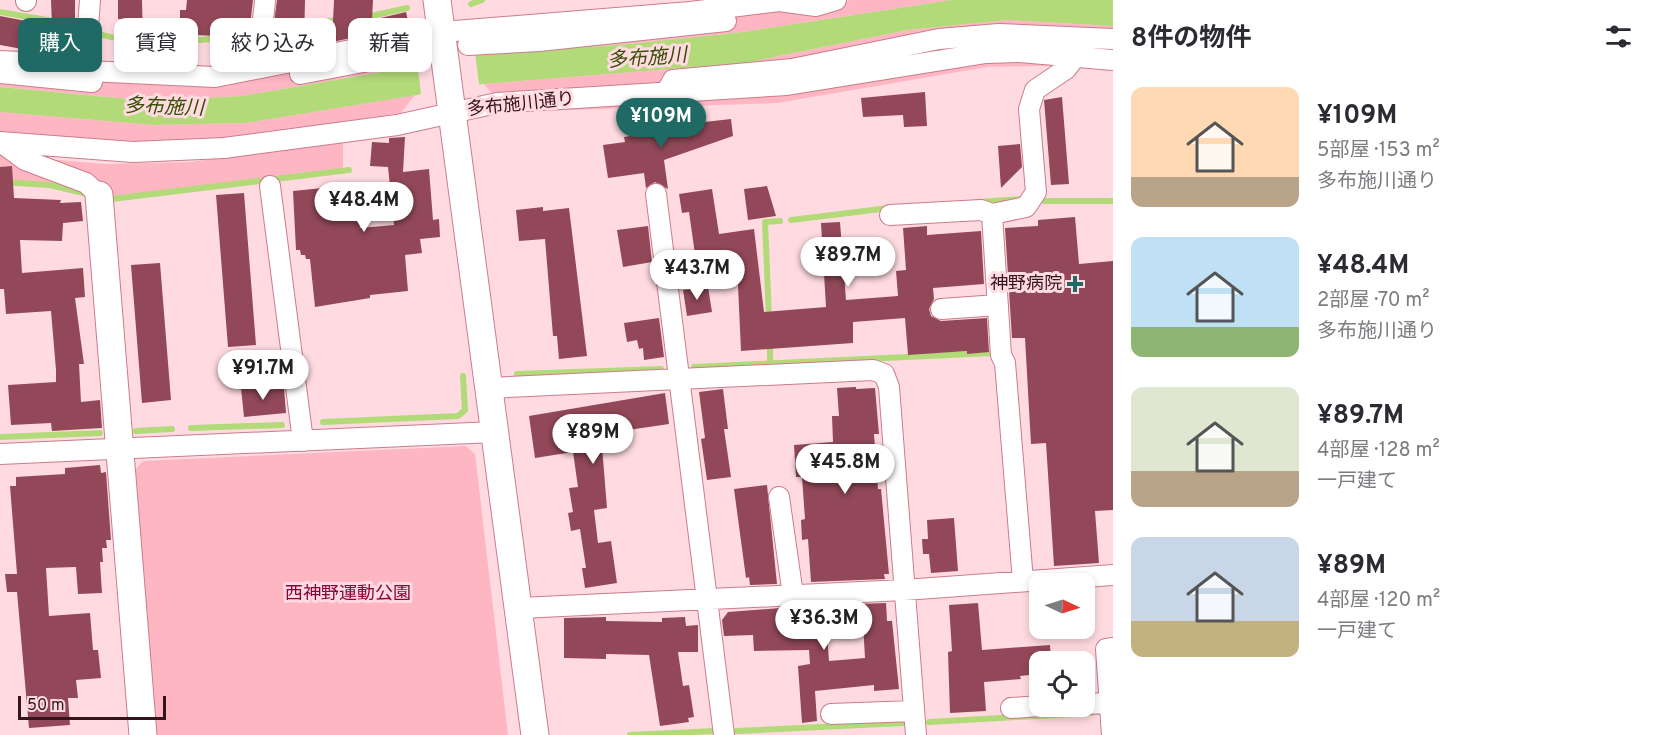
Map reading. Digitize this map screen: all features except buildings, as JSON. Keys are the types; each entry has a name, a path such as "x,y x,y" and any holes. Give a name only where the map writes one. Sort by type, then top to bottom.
{"street":[{"path":"89,18 90,0"},
{"path":"264,18 265,0"},
{"path":"437,0 536,735"},
{"path":"336,58 779,1 816,6 836,0"},
{"path":"0,74 220,89 444,44 539,41 692,26 782,13 789,2"},
{"path":"666,94 674,80 792,69 939,39 999,34 1113,39"},
{"name":"多布施川通り","path":"1,142 133,152 224,148 397,125 450,106 787,85 986,53 1020,52 1113,60"},
{"path":"890,215 981,210 992,214 1026,207 1036,192 1029,109 1035,90 1066,69 1076,56"},
{"path":"0,61 18,62"},
{"path":"102,72 215,77 241,72"},
{"path":"1,142 25,159 86,183 99,195 142,735"},
{"path":"270,186 303,441"},
{"path":"656,194 724,735"},
{"path":"992,214 1023,581"},
{"path":"941,309 998,305"},
{"path":"489,388 873,370 884,374 890,387 916,735"},
{"path":"0,454 494,432"},
{"path":"779,496 793,595"},
{"path":"520,608 904,590 1113,575"},
{"path":"1113,648 1106,649 1113,735"},
{"path":"1095,704 1110,703"},
{"path":"1011,708 1029,707"},
{"path":"831,714 914,711"}],"green space":[{"path":"850,0 952,0 743,32 629,44 479,55 475,40 777,7 820,12"},
{"path":"1008,20 1113,26 1113,70 1085,65 987,67 777,103 508,112 484,84 745,63 908,30"},
{"path":"348,58 348,72 380,72 242,96 150,101 0,87 0,67 18,68 18,72 65,72 220,84 280,72 336,72 336,61"},
{"path":"415,95 401,113 227,139 134,144 0,135 0,112 153,125 247,123"},
{"path":"343,139 343,172 108,202 49,187 0,184 0,155 105,164 191,162"},
{"name":"西神野運動公園","path":"466,446 475,454 508,735 156,735 135,470 143,461"}],"water":[{"name":"多布施川","path":"952,0 1113,0 1113,26 1008,20 908,30 745,63 484,84 247,123 153,125 0,112 0,87 150,101 242,96 381,72 432,72 432,63 479,55 629,44 743,32"}],"pier":[{"path":"475,53 479,84 483,87 418,97 421,93 418,72 432,72 432,60"}],"waterway":[{"path":"471,4 482,0"},
{"path":"366,17 407,8"},
{"path":"0,12 35,18"},
{"path":"102,35 118,39 157,42 210,39"},
{"path":"112,199 349,170"},
{"path":"0,182 49,185 88,194"},
{"path":"977,202 1022,199"},
{"path":"1044,201 1113,201"},
{"path":"791,220 889,208"},
{"path":"769,318 765,222 780,221"},
{"path":"770,343 770,365"},
{"path":"694,367 993,353"},
{"path":"517,374 661,369"},
{"path":"323,422 458,416 465,410 463,376"},
{"path":"191,428 282,425"},
{"path":"136,431 172,429"},
{"path":"0,437 100,433"},
{"path":"929,722 1029,716"},
{"path":"736,731 904,723"},
{"path":"630,735 714,731"}],"place":[{"name":"神野病院","path":"1075,284"}]}
